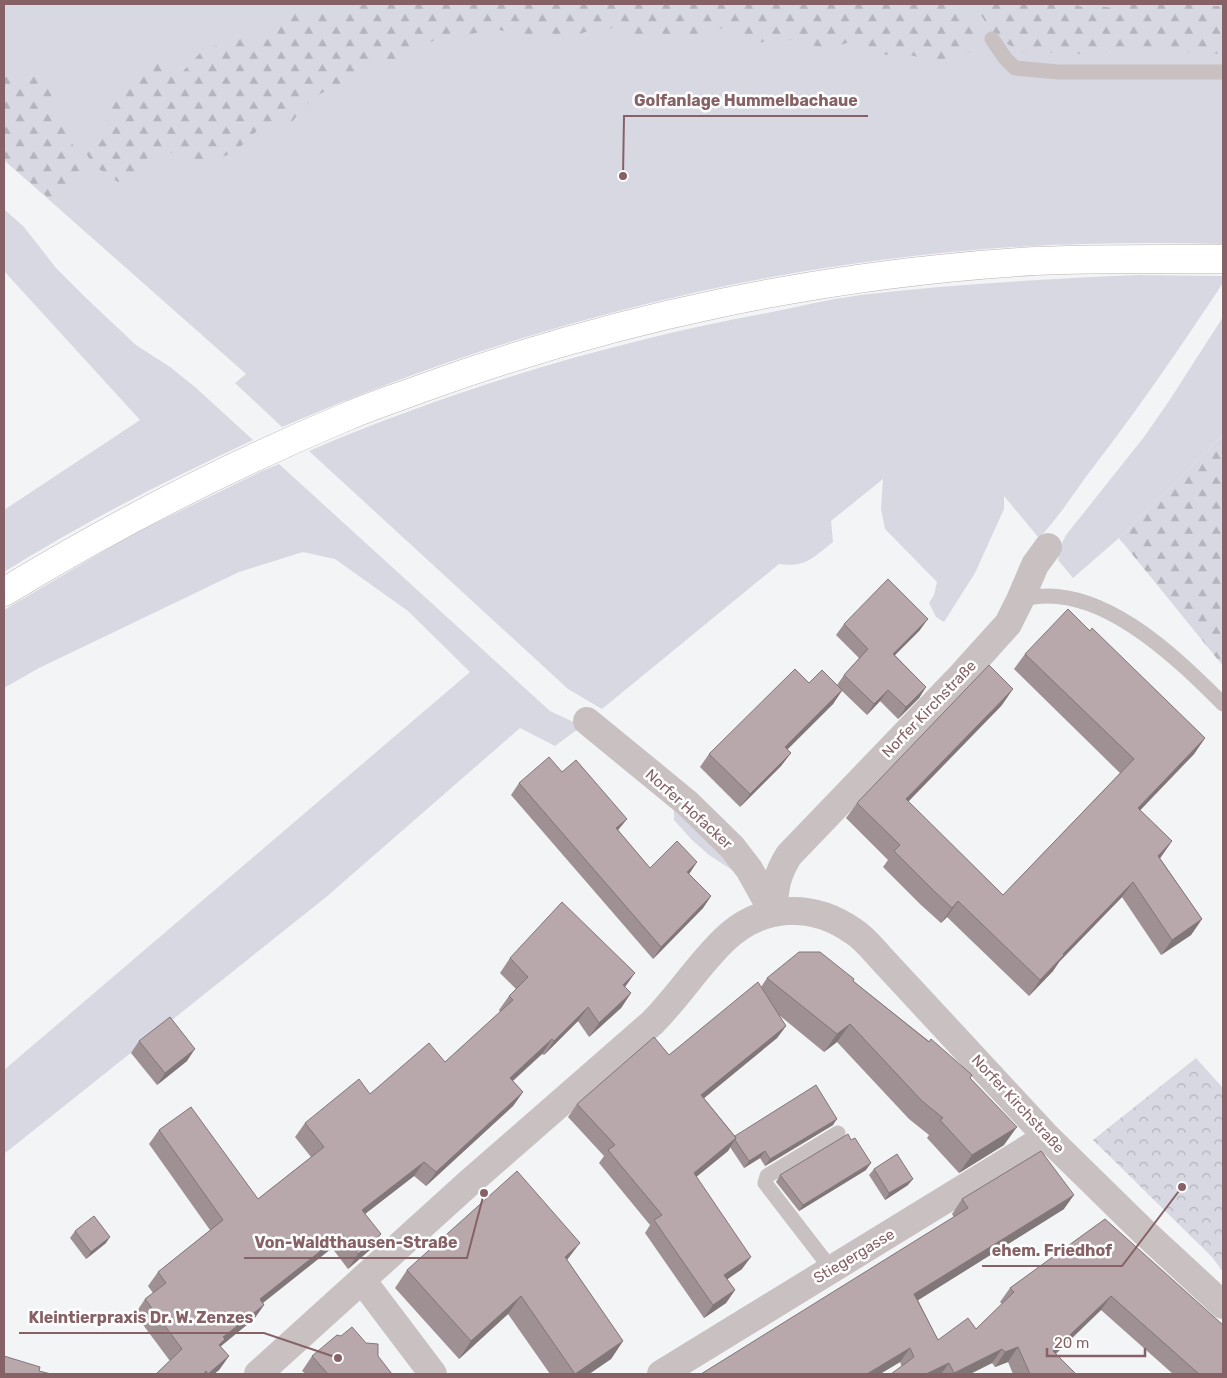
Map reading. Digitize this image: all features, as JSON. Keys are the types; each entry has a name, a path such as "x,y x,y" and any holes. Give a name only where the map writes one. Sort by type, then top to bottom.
{"main road":[{"path":"4,592 63,556 144,512 207,480 349,416 458,375 560,342 670,314 861,279 944,269 1037,261 1223,259"}],"street":[{"name":"Norfer Kirchstraße","path":"773,912 775,887 780,870 789,854 961,676 1008,624 1035,565 1048,547"},
{"name":"Norfer Hofacker","path":"588,721 687,803 732,847 749,869 773,912"},
{"name":"Norfer Kirchstraße","path":"258,1374 470,1182 652,1023 725,939 744,924 773,912 790,910 830,917 855,932 1047,1136 1144,1232 1223,1305"},
{"name":"Stiegergasse","path":"661,1374 1047,1136"},
{"path":"362,1280 433,1374"}],"lane":[{"path":"992,39 1005,58 1015,68 1058,72 1223,72"},
{"path":"1020,600 1032,596 1071,598 1116,616 1167,652 1223,704"},
{"path":"832,1270 766,1183 766,1176 838,1133"}],"green space":[{"path":"4,4 1223,4 1223,244 1045,245 985,249 895,258 805,271 715,288 539,333 452,361 366,392 282,427 235,383 246,374 4,160"},
{"path":"343,4 835,4 840,6 861,4 875,8 887,4 944,4 948,11 960,13 968,18 981,36 977,48 963,55 934,61 906,54 877,55 850,42 828,49 781,38 758,43 722,28 701,37 679,33 656,39 633,40 613,28 588,31 564,40 538,32 522,37 494,28 472,34 449,36 427,43 401,59 364,63 352,78 312,98 290,124 261,127 235,152 198,166 168,151 151,153 140,168 118,182 93,165 83,148 104,128 115,91 132,79 142,62 165,55 168,70 175,80 201,52 238,36 259,41 269,25 294,9 328,14 340,10"},
{"path":"981,4 998,4 1003,7 1005,4 1073,4 1082,7 1094,5 1112,8 1124,4 1223,6 1223,54 1130,50 1085,54 1021,52 994,36 981,15 979,7"},
{"path":"4,74 36,77 51,86 53,122 65,128 81,163 77,183 52,201 4,160"},
{"path":"4,209 24,227 56,268 136,345 170,367 195,387 253,440 126,502 4,572 4,510 140,420 4,271"},
{"path":"1139,275 1223,276 1223,283 1174,356 1059,515 1039,538 1004,496 1004,509 975,573 944,622 936,617 929,603 934,595 937,582 885,529 881,509 883,479 831,521 833,542 803,563 779,564 602,709 568,689 309,451 421,407 536,369 653,337 713,324 861,295 1000,282"},
{"path":"1223,317 1223,435 1119,538 1073,578 1058,560 1061,545 1066,535 1144,437"},
{"path":"1223,435 1223,666 1119,538"},
{"path":"279,464 550,711 582,726 555,746 520,728 325,898 4,1154 4,1070 470,672 408,611 335,559 303,552 239,572 39,668 4,688 4,610 131,535"},
{"path":"674,808 735,869 732,870 709,855 692,840 674,820"},
{"path":"1196,1058 1223,1088 1223,1272 1212,1257 1093,1140"}],"building":[{"path":"888,579 928,619 893,654 926,687 906,707 888,690 874,704 844,675 868,649 844,624"},
{"path":"1068,609 1090,631 1092,628 1205,738 1138,808 1172,841 1158,856 1202,919 1172,940 1133,882 1040,980 958,901 952,908 932,889 894,851 900,845 857,803 989,665 1013,689 906,799 1003,895 1134,759 1025,654"},
{"path":"795,669 809,683 822,670 842,690 785,747 791,753 750,794 709,754"},
{"path":"549,757 562,772 576,760 627,819 616,828 650,868 677,841 697,862 687,872 711,896 661,947 519,783"},
{"path":"562,902 635,973 623,985 631,993 599,1023 588,1007 554,1041 552,1039 510,1078 523,1092 436,1172 424,1162 362,1210 381,1234 358,1254 342,1234 260,1299 264,1305 223,1337 225,1339 219,1345 229,1356 208,1374 206,1371 203,1374 156,1374 182,1349 145,1299 166,1283 158,1272 223,1220 159,1130 191,1107 258,1199 324,1147 305,1123 359,1079 370,1094 429,1043 445,1062 513,1000 509,996 528,977 510,958"},
{"path":"799,952 820,952 929,1042 931,1039 972,1075 970,1078 1017,1127 972,1155 940,1120 943,1118 922,1101 850,1024 837,1034 767,978"},
{"path":"758,982 786,1026 701,1095 736,1138 694,1173 751,1257 724,1275 735,1290 713,1305 654,1220 662,1215 608,1150 615,1145 577,1104 654,1037 669,1055"},
{"path":"170,1017 195,1049 165,1073 139,1041"},
{"path":"816,1085 837,1119 770,1159 765,1151 749,1161 735,1140 735,1136"},
{"path":"848,1134 851,1140 855,1138 871,1163 803,1205 780,1175"},
{"path":"1041,1151 1074,1195 914,1294 938,1340 968,1318 976,1329 1014,1292 1010,1288 1105,1219 1223,1325 1223,1374 1199,1374 1111,1296 1053,1351 1076,1374 1030,1374 1018,1347 1005,1352 1002,1349 954,1373 949,1363 926,1374 891,1374 914,1357 910,1348 867,1374 701,1374 968,1208 962,1199"},
{"path":"897,1154 913,1179 889,1193 874,1169"},
{"path":"517,1171 580,1243 565,1257 623,1341 575,1374 521,1296 471,1341 407,1270"},
{"path":"94,1216 110,1237 91,1252 75,1231"},
{"path":"352,1327 366,1343 378,1344 378,1356 392,1374 325,1374 327,1373 312,1356 337,1335 341,1336"},
{"path":"4,1356 40,1367 39,1371 51,1374 4,1374"}],"place":[{"name":"Golfanlage Hummelbachaue","path":"623,176"},
{"name":"ehem. Friedhof","path":"1182,1187"},
{"name":"Von-Waldthausen-Straße","path":"484,1193"},
{"name":"Kleintierpraxis Dr. W. Zenzes","path":"338,1358"}]}
